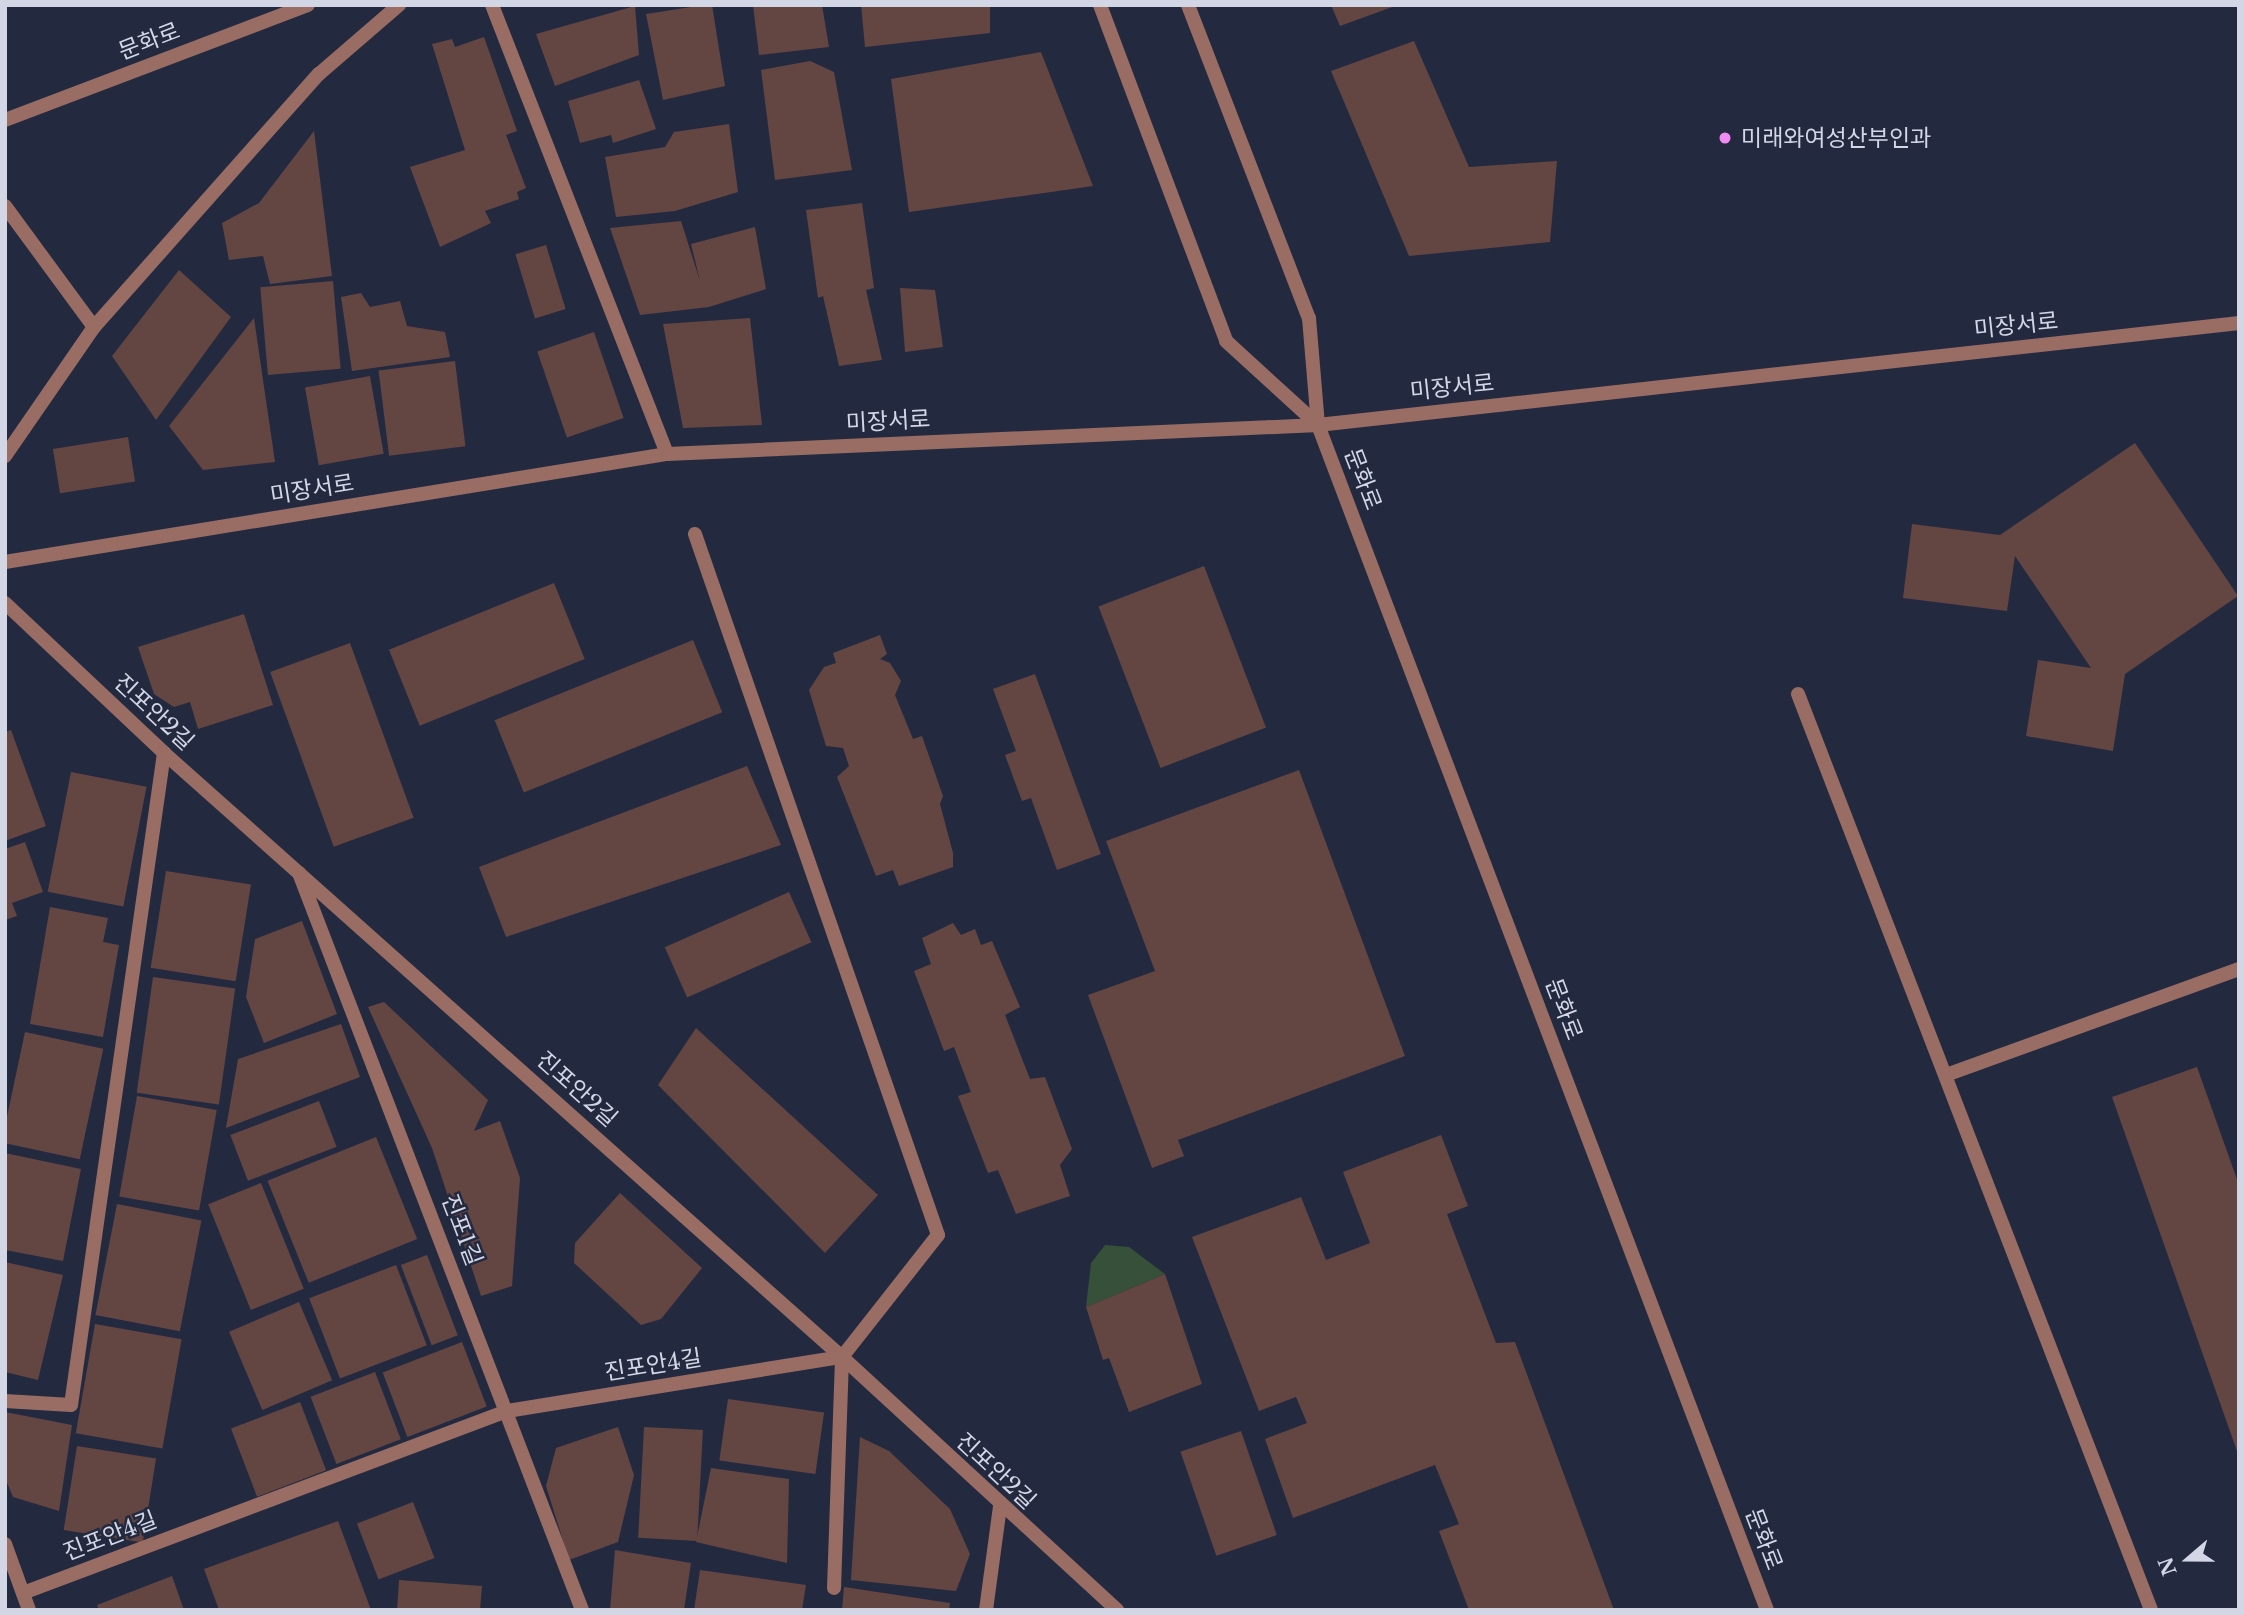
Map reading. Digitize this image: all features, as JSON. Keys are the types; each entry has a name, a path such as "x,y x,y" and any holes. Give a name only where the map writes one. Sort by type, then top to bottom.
{"street":[{"name":"문화로","path":"5,120 308,5"},
{"path":"5,456 94,327 319,74 399,5"},
{"path":"492,5 543,145 667,454"},
{"name":"문화로","path":"1100,5 1226,341 1318,425"},
{"name":"문화로","path":"1188,5 1309,317 1318,425 1766,1610"},
{"path":"5,206 94,327"},
{"name":"미장서로","path":"5,562 667,454 1318,425 2239,324"},
{"path":"695,534 938,1235 842,1357 834,1588"},
{"name":"진포안2길","path":"5,603 164,753 297,868 842,1357 1000,1506 1117,1610"},
{"path":"1798,694 2151,1610"},
{"path":"5,1401 71,1405 164,753"},
{"name":"진포1길","path":"297,868 582,1610"},
{"path":"1945,1075 2239,969"},
{"name":"진포안4길","path":"23,1593 507,1411 842,1357"},
{"path":"986,1610 1000,1506"},
{"path":"5,1544 29,1610"}],"green space":[{"path":"1105,1245 1129,1247 1165,1274 1086,1307 1091,1263"}],"building":[{"path":"712,5 725,86 663,100 646,14"},
{"path":"753,5 822,5 829,47 759,55"},
{"path":"861,5 990,5 990,33 865,47"},
{"path":"1331,5 1395,5 1395,6 1340,26"},
{"path":"635,6 639,55 555,86 536,34"},
{"path":"484,37 517,131 506,135 526,188 517,192 519,199 485,211 491,223 440,247 410,167 465,150 432,44 452,39 455,47"},
{"path":"1414,41 1469,167 1557,161 1550,242 1409,256 1331,71"},
{"path":"1041,52 1093,186 909,212 891,79"},
{"path":"810,61 834,72 852,170 775,180 761,70"},
{"path":"639,80 656,129 613,143 611,135 580,143 568,101"},
{"path":"729,124 738,192 675,211 616,217 605,157 665,147 674,132"},
{"path":"314,131 332,276 270,284 263,256 229,260 222,223 259,203"},
{"path":"862,203 874,288 866,290 882,360 839,366 823,296 818,298 806,210"},
{"path":"681,221 700,281 691,244 755,227 766,289 709,307 640,315 610,228"},
{"path":"546,245 566,309 535,318 515,254"},
{"path":"179,270 231,317 156,420 112,356"},
{"path":"333,281 341,369 268,375 260,287"},
{"path":"900,288 935,290 943,347 905,352"},
{"path":"361,293 370,307 400,301 407,326 445,332 450,357 352,371 341,297"},
{"path":"254,318 275,462 203,470 169,426"},
{"path":"750,318 762,425 683,428 663,324"},
{"path":"594,332 624,418 567,438 537,352"},
{"path":"455,361 465,446 389,456 379,370"},
{"path":"370,376 384,454 319,465 305,387"},
{"path":"128,437 135,481 60,493 53,449"},
{"path":"2135,443 2238,596 2125,674 2113,751 2026,736 2038,660 2091,668 2015,556 2007,611 1903,598 1912,524 2000,535"},
{"path":"1204,566 1266,728 1161,768 1099,606"},
{"path":"554,583 585,659 420,726 389,650"},
{"path":"244,614 273,705 198,729 190,702 174,707 154,694 138,647"},
{"path":"880,635 887,654 880,659 890,663 901,681 895,695 913,739 922,736 943,796 940,804 953,853 953,867 899,886 893,870 876,876 837,777 849,766 843,748 826,746 809,690 824,667 836,663 833,653"},
{"path":"693,640 722,712 524,792 495,720"},
{"path":"350,643 414,818 334,847 270,672"},
{"path":"1035,674 1101,854 1057,870 1031,798 1022,801 1005,755 1016,751 993,689"},
{"path":"11,730 46,826 5,841 5,732"},
{"path":"747,766 781,845 506,937 479,867"},
{"path":"1299,770 1405,1056 1178,1140 1184,1156 1152,1168 1088,995 1155,971 1106,841"},
{"path":"71,772 147,787 123,906 48,892"},
{"path":"25,842 43,892 12,903 17,916 5,920 5,849"},
{"path":"166,871 251,884 236,981 151,968"},
{"path":"789,892 811,942 687,998 665,947"},
{"path":"50,907 108,918 103,942 119,945 103,1037 30,1024"},
{"path":"302,921 337,1014 264,1043 246,997 255,939"},
{"path":"953,923 961,935 975,929 981,945 992,941 1020,1007 1005,1015 1030,1079 1045,1077 1072,1149 1060,1165 1070,1196 1016,1214 998,1170 988,1173 958,1096 971,1092 954,1047 944,1051 914,971 931,964 922,938"},
{"path":"153,977 235,989 219,1104 137,1093"},
{"path":"384,1002 488,1100 474,1131 500,1121 520,1178 512,1286 481,1296 432,1148 368,1007"},
{"path":"341,1024 360,1077 226,1128 238,1059"},
{"path":"696,1028 878,1195 825,1253 658,1085"},
{"path":"25,1032 103,1049 80,1159 5,1143 5,1126"},
{"path":"2197,1067 2239,1185 2238,1454 2112,1097"},
{"path":"137,1096 217,1110 199,1211 119,1196"},
{"path":"319,1101 337,1147 248,1181 230,1135"},
{"path":"1441,1135 1468,1206 1447,1214 1496,1343 1515,1342 1614,1610 1469,1610 1439,1531 1459,1524 1435,1465 1293,1518 1265,1439 1307,1423 1296,1397 1259,1411 1192,1237 1301,1197 1326,1260 1370,1243 1343,1172"},
{"path":"376,1137 417,1239 309,1283 268,1181"},
{"path":"5,1153 81,1169 63,1261 5,1250"},
{"path":"261,1183 304,1289 251,1310 208,1204"},
{"path":"620,1193 702,1268 661,1319 641,1325 574,1263 575,1243"},
{"path":"117,1204 201,1220 180,1331 95,1315"},
{"path":"427,1255 458,1335 432,1345 401,1265"},
{"path":"5,1262 63,1275 38,1380 5,1372"},
{"path":"396,1265 427,1345 340,1379 309,1298"},
{"path":"1165,1274 1202,1384 1129,1412 1109,1358 1103,1360 1086,1307"},
{"path":"299,1302 332,1380 262,1410 229,1332"},
{"path":"95,1324 182,1339 162,1449 76,1433"},
{"path":"462,1342 487,1406 407,1437 383,1372"},
{"path":"375,1372 401,1439 336,1464 311,1397"},
{"path":"728,1399 824,1412 815,1474 719,1460"},
{"path":"300,1402 326,1470 257,1497 231,1429"},
{"path":"5,1412 72,1425 59,1511 13,1497 5,1478"},
{"path":"618,1427 634,1475 618,1542 569,1560 546,1486 556,1448"},
{"path":"644,1427 703,1430 697,1541 638,1538"},
{"path":"1241,1431 1277,1535 1216,1556 1180,1452"},
{"path":"860,1437 889,1451 950,1509 970,1554 956,1591 851,1580"},
{"path":"77,1446 156,1459 143,1542 64,1530"},
{"path":"711,1468 789,1479 787,1563 696,1542"},
{"path":"413,1502 435,1558 378,1580 357,1524"},
{"path":"338,1521 371,1610 219,1610 204,1569"},
{"path":"615,1550 691,1563 684,1610 610,1610"},
{"path":"700,1570 806,1585 802,1610 694,1610"},
{"path":"172,1576 184,1610 99,1610 97,1605"},
{"path":"399,1580 482,1586 480,1610 397,1610"},
{"path":"844,1587 950,1603 949,1610 842,1610"}],"place":[{"name":"미래와여성산부인과","path":"1725,138"}]}
